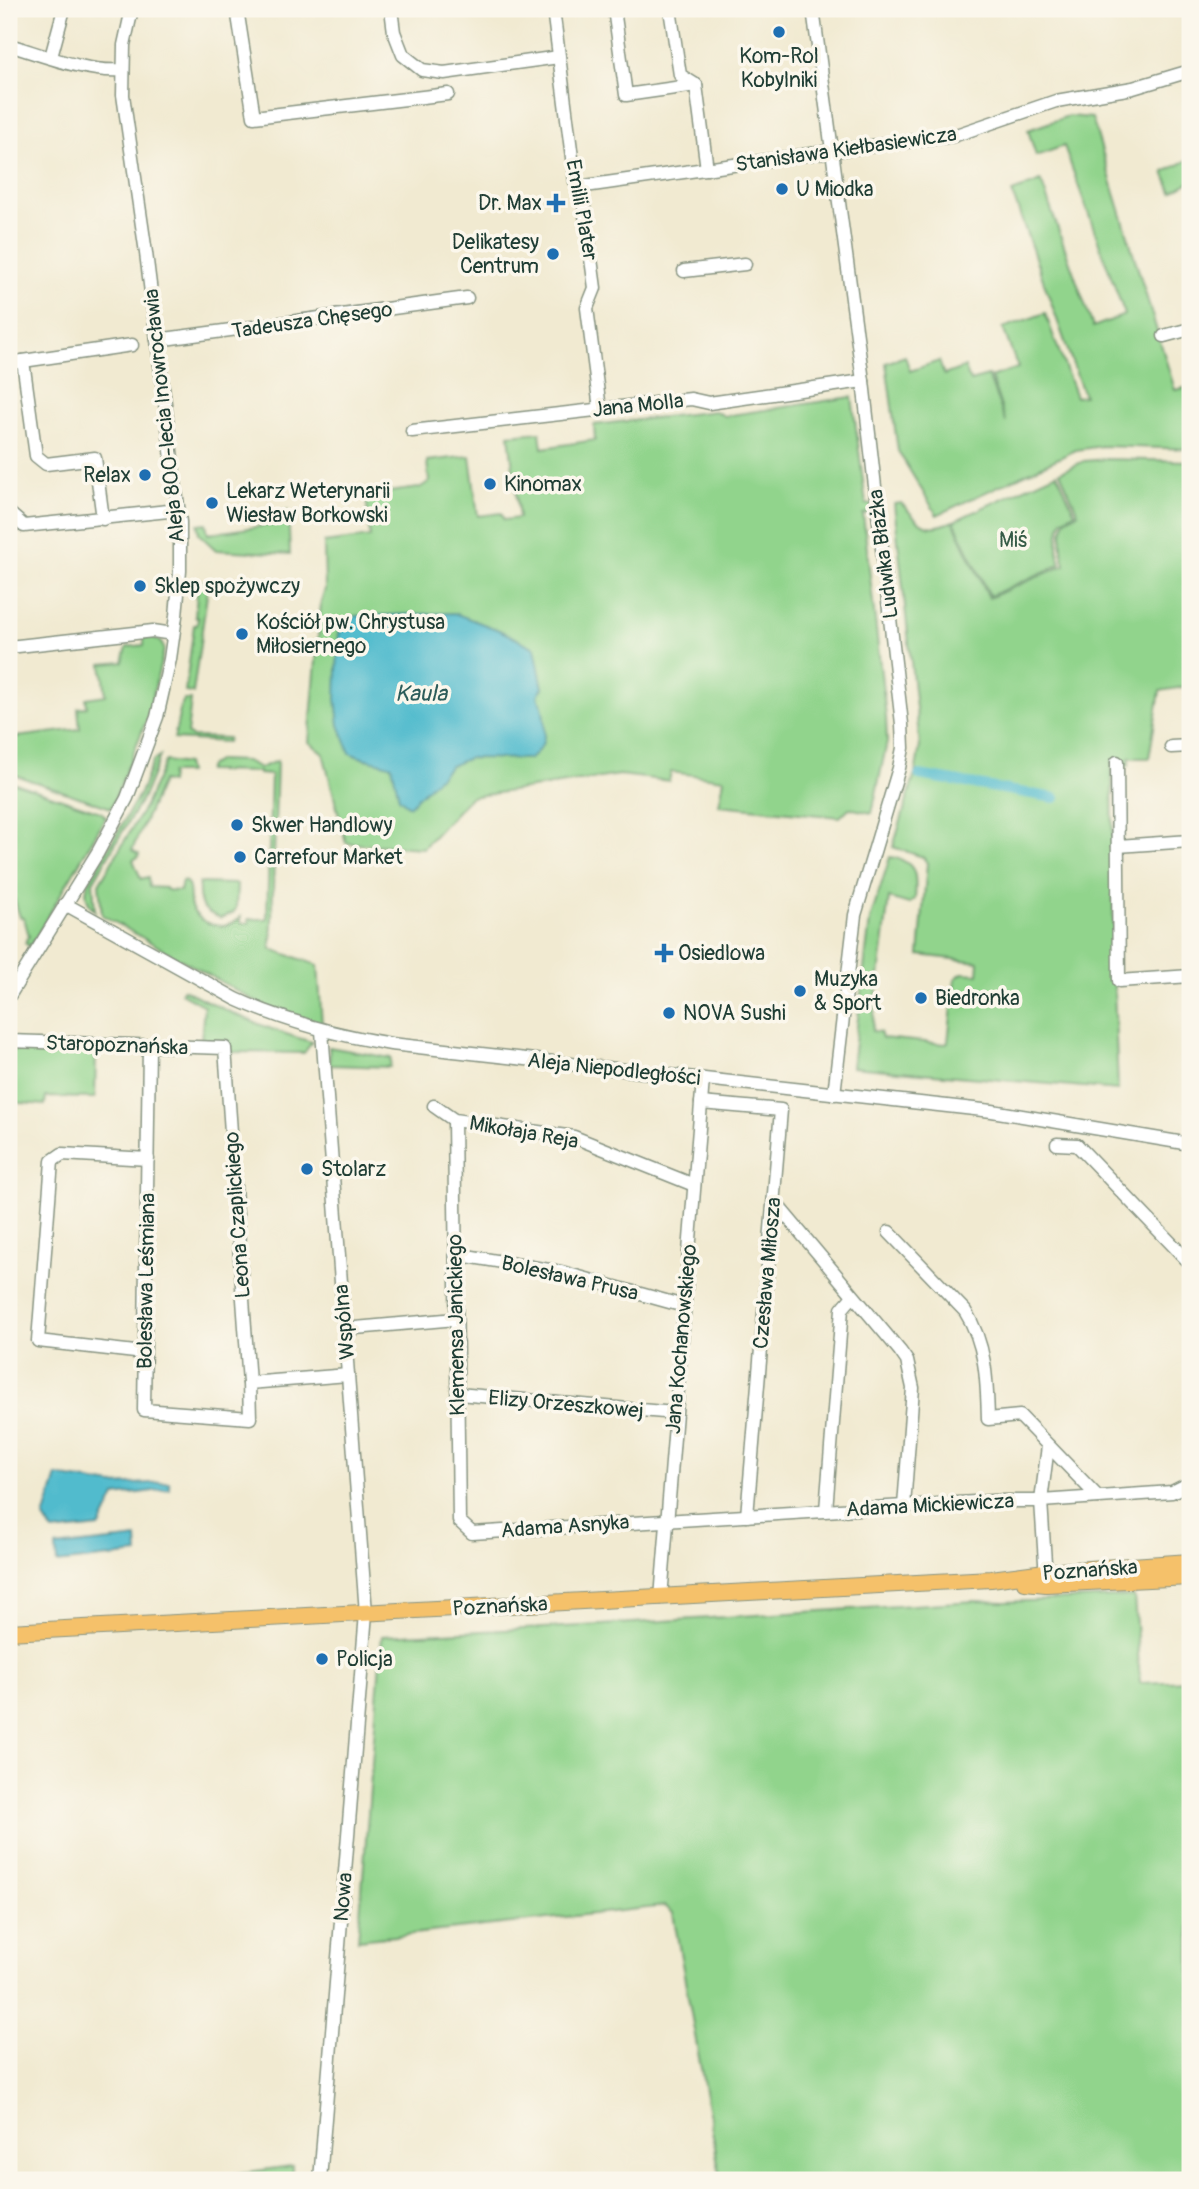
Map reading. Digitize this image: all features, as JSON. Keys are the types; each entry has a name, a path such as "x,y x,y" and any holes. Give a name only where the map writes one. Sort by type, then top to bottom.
{"main road":[{"name":"Poznańska","path":"1046,1578 1190,1562"},
{"name":"Poznańska","path":"9,1632 991,1579 1190,1577"}],"street":[{"path":"51,57 64,9"},
{"name":"Aleja 800-lecia Inowrocławia","path":"9,996 99,852 127,798 157,717 173,634 180,572 178,510 123,95 124,45 132,9"},
{"path":"237,9 254,117 447,94"},
{"path":"391,9 394,32 403,55 422,70 444,73 559,57"},
{"name":"Emilii Plater","path":"552,9 575,181 582,193 595,288 587,307 600,409"},
{"path":"614,9 626,95 696,85"},
{"path":"670,9 680,75 696,85"},
{"name":"Ludwika Błażka","path":"813,9 863,381 903,748 855,915 834,1094"},
{"path":"9,45 101,70 122,71"},
{"name":"Stanisława Kiełbasiewicza","path":"578,187 953,136 1056,101 1133,89 1190,71"},
{"path":"696,85 707,169"},
{"path":"684,271 745,264"},
{"name":"Tadeusza Chęsego","path":"157,340 467,298"},
{"path":"1164,336 1190,329"},
{"path":"9,363 24,366 132,345"},
{"path":"24,366 36,456 46,464 95,458 103,519"},
{"name":"Jana Molla","path":"412,431 691,399 709,402 863,381"},
{"path":"9,513 24,526 178,510"},
{"path":"9,647 153,631 173,634"},
{"path":"1171,747 1190,746"},
{"path":"1117,762 1119,981 1190,976"},
{"path":"1118,846 1190,841"},
{"name":"Aleja Niepodległości","path":"65,904 236,999 322,1031 391,1044 992,1111 1190,1144"},
{"name":"Wspólna","path":"322,1031 366,1613"},
{"name":"Staropoznańska","path":"9,1041 225,1048"},
{"name":"Bolesława Leśmiana","path":"149,1046 144,1410 250,1418"},
{"name":"Leona Czaplickiego","path":"225,1048 250,1418"},
{"name":"Jana Kochanowskiego","path":"661,1598 704,1080"},
{"name":"Czesława Miłosza","path":"701,1103 781,1110 747,1516"},
{"name":"Mikołaja Reja","path":"435,1106 454,1120 574,1137 694,1185"},
{"name":"Klemensa Janickiego","path":"454,1120 459,1521 466,1527"},
{"path":"1077,1144 1082,1125"},
{"path":"1057,1144 1077,1144 1190,1264"},
{"path":"144,1353 38,1341 52,1161 62,1154 148,1160"},
{"path":"774,1201 900,1351 910,1371 913,1388 904,1506"},
{"path":"889,1231 965,1311 974,1325 982,1345 988,1419 1020,1416 1098,1497"},
{"name":"Bolesława Prusa","path":"455,1254 561,1272 684,1306"},
{"path":"825,1510 842,1309 853,1296"},
{"path":"344,1329 456,1319"},
{"path":"249,1383 348,1375"},
{"name":"Elizy Orzeszkowej","path":"458,1394 675,1413"},
{"path":"1046,1578 1041,1501 1048,1446"},
{"name":"Adama Mickiewicza","path":"667,1520 1171,1492 1190,1483"},
{"name":"Adama Asnyka","path":"466,1527 472,1532 667,1520"},
{"name":"Nowa","path":"320,2180 366,1613"}],"green space":[{"path":"1068,116 1092,118 1175,390 1190,387 1190,449 1102,446 1076,450 937,515 898,451 886,363 905,356 910,371 939,361 944,375 965,367 970,381 988,376 1006,422 991,377 1018,368 1003,328 1045,313 1076,397 1084,396 1012,192 1041,181 1093,327 1125,315 1064,146 1036,156 1028,130"},
{"path":"1190,159 1190,182 1172,192 1164,172"},
{"path":"852,397 866,504 872,505 873,512 863,514 886,717 887,742 872,813 849,808 840,817 719,805 724,779 671,772 669,781 620,775 470,797 423,848 346,843 323,753 309,742 321,603 325,589 324,543 370,537 366,495 419,488 429,482 427,461 470,456 478,516 501,513 504,520 519,518 509,435 540,432 542,448 595,440 594,425 715,411 724,416"},
{"path":"1084,461 1190,461 1190,686 1160,691 1149,758 1129,758 1129,766 1112,761 1114,987 1118,1090 852,1067 870,920 890,857 906,862 913,870 915,899 909,904 889,898 872,1031 880,1032 882,1038 946,1044 955,979 962,973 978,974 979,962 919,955 927,863 923,857 893,847 915,774 920,746 894,504 901,503 918,521 929,526 953,521 989,598 1065,565 1061,543 1063,526 1065,520 1078,513 1060,472"},
{"name":"Miś","path":"1057,473 1075,513 1062,520 1058,542 1061,564 990,596 954,521"},
{"path":"288,510 290,554 216,550 199,534 198,524 206,523 208,534 277,524 276,513"},
{"path":"198,581 209,581 193,693 185,692 194,625 197,625 198,618 195,617"},
{"path":"144,637 157,639 164,650 147,719 111,808 9,773 9,738 80,729 78,708 87,707 86,698 106,695 102,664 123,662 127,647 144,645"},
{"path":"184,700 191,700 187,734 192,737 228,738 227,742 174,739"},
{"path":"160,756 144,795 93,882 95,911 87,898 88,883 140,793 153,761"},
{"path":"219,760 246,761 260,768 277,761 271,949 318,965 322,1025 273,1011 102,915 99,884 145,806 166,761 186,764 188,773 171,773 170,783 162,781 132,850 139,854 133,860 141,879 148,877 149,887 180,891 182,881 186,882 192,909 208,923 222,926 241,917 241,923 249,923 249,919 267,919 271,775 259,772 207,771 209,766"},
{"path":"9,781 101,812 106,817 30,947 25,943 29,936 9,883"},
{"path":"199,883 237,884 236,908 233,913 221,918 209,913 200,901"},
{"path":"183,989 246,1019 312,1042 304,1053 230,1052 229,1041 201,1042 204,1006 181,993"},
{"path":"329,1047 391,1058 390,1067 330,1065"},
{"path":"9,1050 96,1052 95,1098 46,1097 45,1105 9,1102"},
{"path":"1134,1596 1140,1683 1190,1681 1190,2180 721,2180 673,1913 665,1906 358,1940 382,1636 975,1601"},
{"path":"292,2166 292,2175 287,2180 216,2180 241,2173"}],"water":[{"name":"Kaula","path":"454,613 499,630 535,648 543,688 538,697 543,713 543,740 541,747 530,759 469,758 450,766 409,806 399,798 392,766 350,753 339,725 336,699 339,633 355,616"},
{"path":"57,1476 113,1485 169,1482 170,1489 115,1496 100,1527 53,1532 44,1518"},
{"path":"137,1538 138,1554 57,1563 56,1547"}],"waterway":[{"path":"919,775 1055,798"}],"place":[{"name":"Kom-Rol Kobylniki","path":"779,32"},
{"name":"U Miodka","path":"782,189"},
{"name":"Dr. Max","path":"556,203"},
{"name":"Delikatesy Centrum","path":"553,254"},
{"name":"Relax","path":"145,475"},
{"name":"Kinomax","path":"490,484"},
{"name":"Lekarz Weterynarii Wiesław Borkowski","path":"212,503"},
{"name":"Sklep spożywczy","path":"140,586"},
{"name":"Kościół pw. Chrystusa Miłosiernego","path":"242,634"},
{"name":"Skwer Handlowy","path":"237,825"},
{"name":"Carrefour Market","path":"240,857"},
{"name":"Osiedlowa","path":"664,953"},
{"name":"Muzyka & Sport","path":"800,991"},
{"name":"Biedronka","path":"921,998"},
{"name":"NOVA Sushi","path":"669,1013"},
{"name":"Stolarz","path":"307,1169"},
{"name":"Policja","path":"322,1659"}]}
